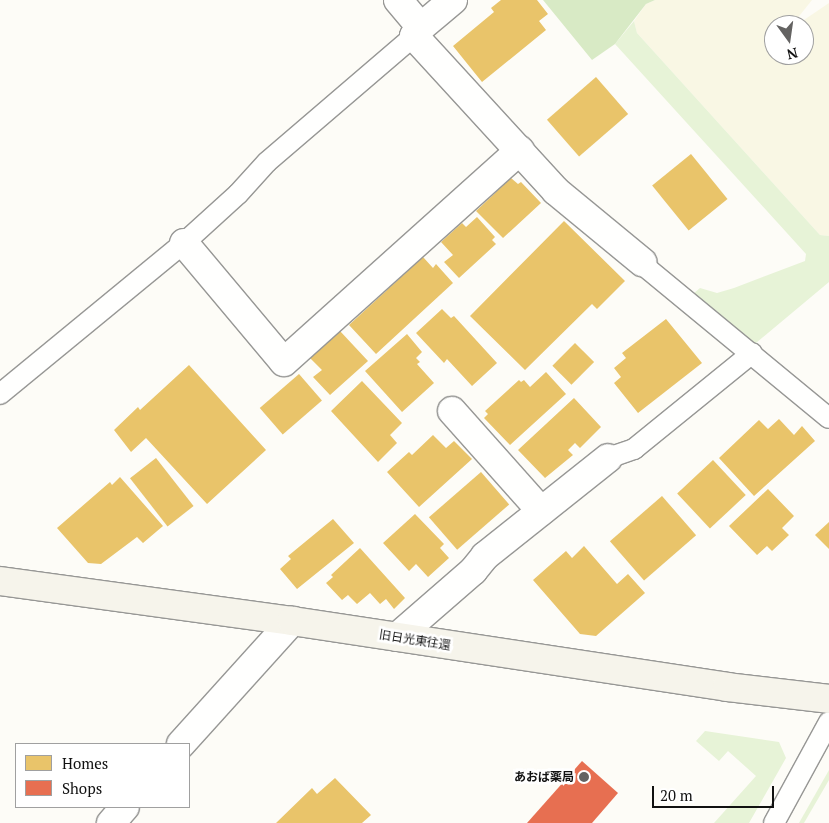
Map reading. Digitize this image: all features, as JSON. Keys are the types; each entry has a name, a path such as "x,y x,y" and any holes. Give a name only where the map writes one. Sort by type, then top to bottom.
{"street":[{"path":"398,0 418,31 556,191 642,262"},
{"path":"418,31 453,0"},
{"path":"184,243 284,362 520,150"},
{"path":"452,411 541,511"},
{"path":"397,637 473,571 485,556 608,458"},
{"name":"旧日光東往還","path":"0,581 292,621 727,687 829,700"},
{"path":"182,743 292,621"},
{"path":"111,823 124,808"}],"lane":[{"path":"0,394 184,243 238,194 267,162 418,31"},
{"path":"642,262 648,269 829,418"},
{"path":"608,458 634,449 752,353"},
{"path":"774,821 829,722"}],"shaded area":[{"path":"655,0 812,0 800,15 764,15 764,65 814,65 814,15 811,15 829,3 829,236 820,235 637,33 634,21 646,4"}],"green space":[{"path":"543,0 655,0 646,4 615,44 592,60"},
{"path":"634,21 637,33 820,235 829,236 829,282 756,343 747,342 693,294 700,288 717,293 734,288 805,261 806,254 615,44"},
{"path":"705,731 779,742 786,758 749,823 714,823 756,776 728,751 719,761 696,741"},
{"path":"829,770 829,780 804,823 799,823"}],"building: Homes":[{"path":"501,0 537,0 548,14 539,21 546,30 482,82 453,46 494,12 491,8"},
{"path":"596,77 628,114 579,157 547,120"},
{"path":"691,154 728,199 689,231 652,185"},
{"path":"511,178 518,184 521,182 541,203 503,238 476,211"},
{"path":"477,217 495,237 492,240 496,244 459,278 444,262 453,255 441,242 462,223 466,227"},
{"path":"564,221 625,281 597,309 592,304 525,370 470,316"},
{"path":"423,257 433,268 436,264 453,283 376,354 349,325"},
{"path":"442,309 451,318 454,316 497,363 472,386 447,359 444,363 416,333"},
{"path":"666,319 702,363 638,413 614,383 621,377 614,368 626,358 622,353"},
{"path":"340,331 368,361 330,395 313,377 322,370 310,358"},
{"path":"407,334 422,352 416,358 420,362 417,364 434,383 402,412 365,371"},
{"path":"575,343 594,362 571,385 552,366"},
{"path":"189,365 266,450 207,504 146,438 131,452 114,430 138,407 140,410"},
{"path":"546,372 566,394 510,445 484,418 488,414 485,411 519,380 521,382 524,380 530,387"},
{"path":"299,374 322,400 283,435 260,408"},
{"path":"362,381 402,423 390,435 397,443 378,462 331,411"},
{"path":"574,398 601,427 580,448 575,443 568,450 573,455 545,478 518,450"},
{"path":"779,419 794,435 802,426 815,441 754,496 719,458 759,420 768,429"},
{"path":"433,435 446,448 454,441 472,459 419,507 387,472 409,452 412,455"},
{"path":"156,458 194,506 168,526 130,478"},
{"path":"713,460 746,495 710,529 677,493"},
{"path":"481,472 509,504 457,550 429,517"},
{"path":"120,477 163,526 143,543 137,537 101,564 88,563 57,528 110,482 112,485"},
{"path":"768,489 794,516 782,528 789,535 772,551 767,546 757,555 729,526"},
{"path":"662,496 696,535 644,581 610,541"},
{"path":"415,514 444,544 440,548 449,558 428,577 416,564 409,571 383,543"},
{"path":"333,519 354,543 297,589 280,569 291,559 288,556"},
{"path":"829,522 829,549 815,535"},
{"path":"584,546 617,584 628,574 645,593 596,636 580,634 533,580 566,551 572,558"},
{"path":"360,548 405,598 394,609 386,599 380,604 370,593 357,604 348,595 342,600 326,583 333,577 331,575"},
{"path":"335,778 371,815 362,823 276,823 312,788 317,794"}],"building: Shops":[{"name":"あおば薬局","path":"582,761 618,793 592,823 527,823"}],"place":[{"name":"あおば薬局","path":"584,777"}]}
